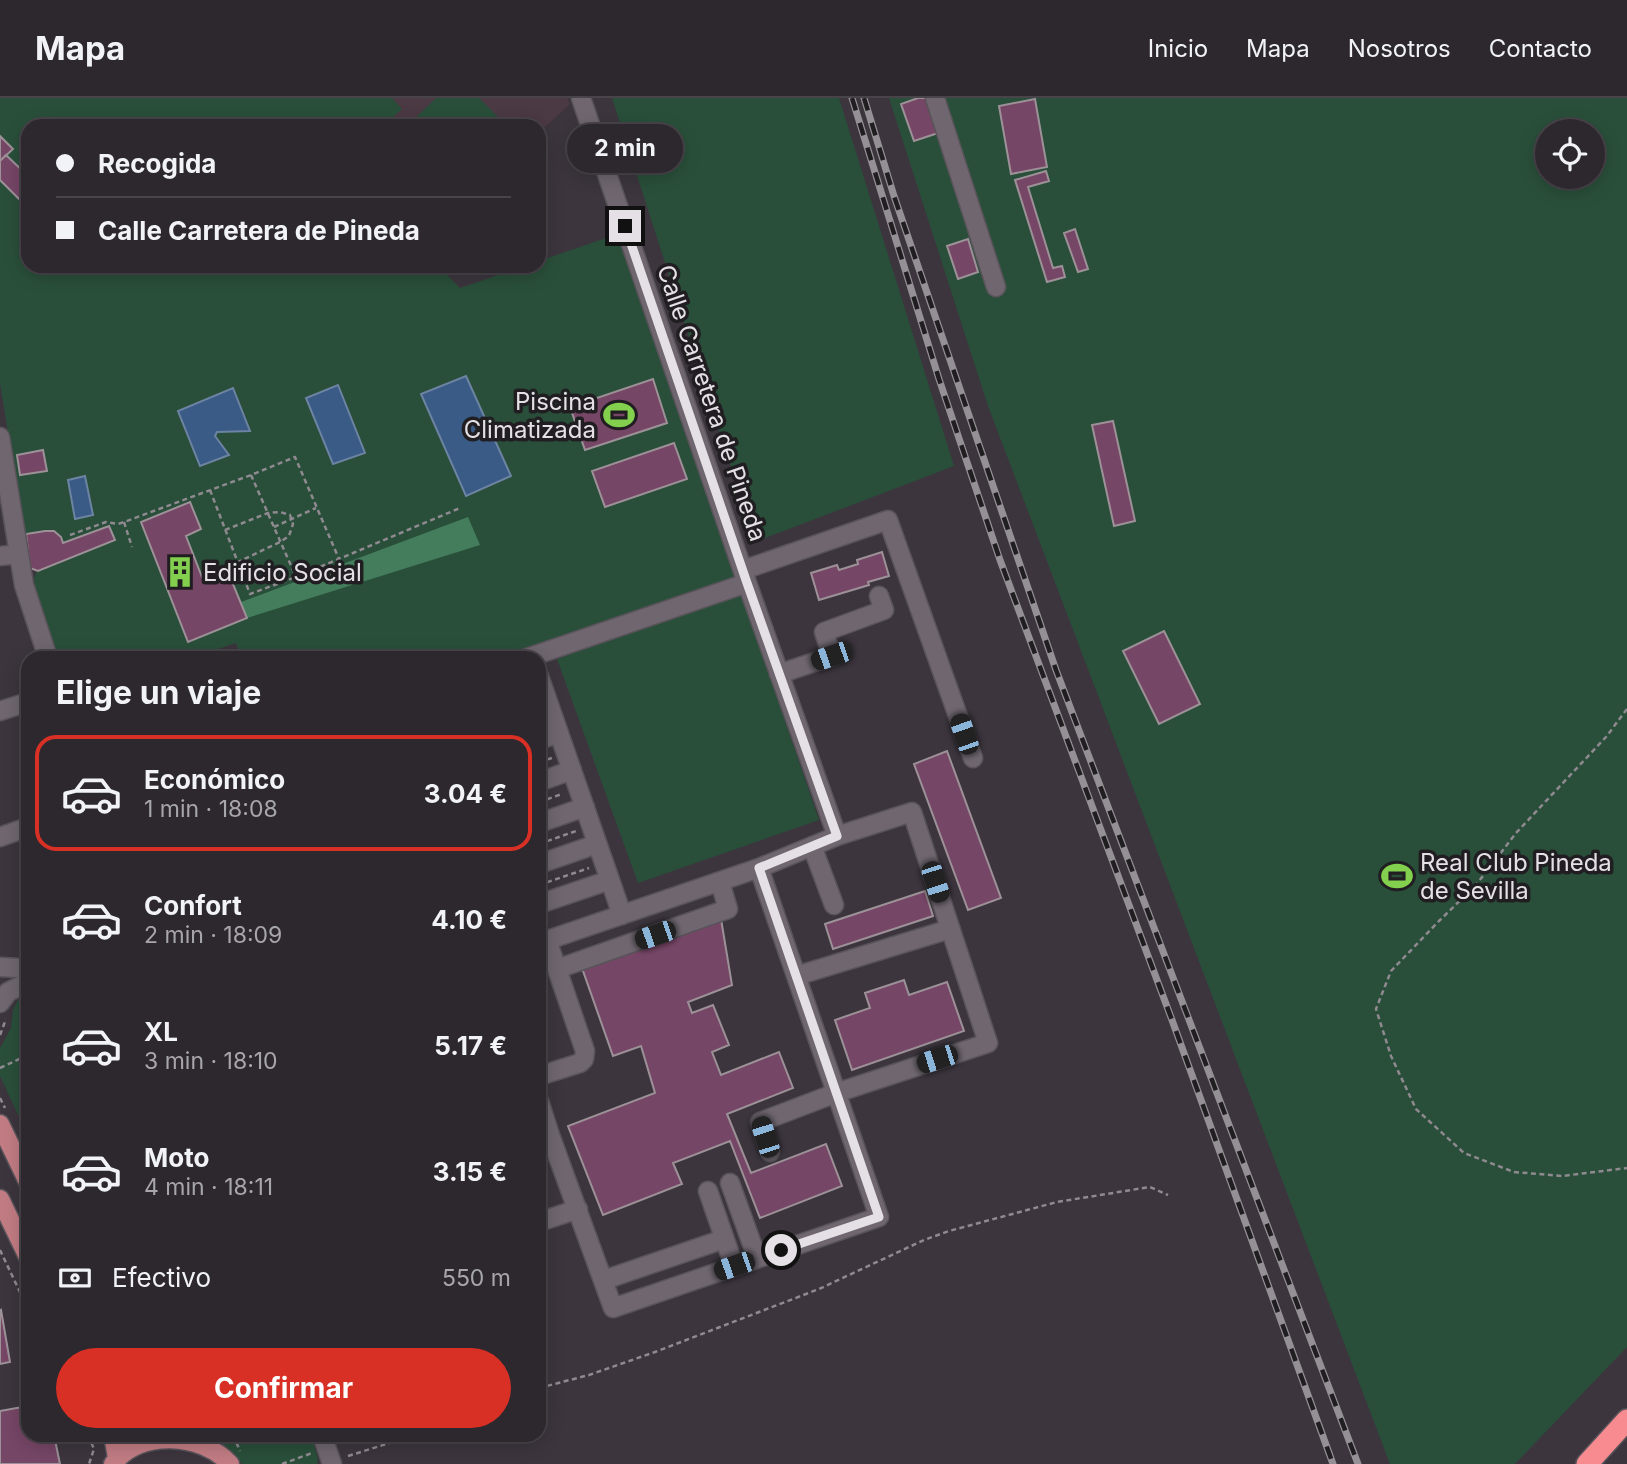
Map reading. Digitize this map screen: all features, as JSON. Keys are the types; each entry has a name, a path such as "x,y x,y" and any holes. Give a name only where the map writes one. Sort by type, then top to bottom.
{"highway":[{"path":"1587,1464 1627,1420"}],"main road":[{"path":"0,1124 21,1168"},
{"path":"0,1199 21,1242"},
{"path":"114,1442 115,1461"},
{"path":"115,1461 130,1448 143,1442"},
{"path":"187,1442 214,1451 230,1464"}],"street":[{"name":"Calle Carretera de Pineda","path":"581,98 837,836"},
{"path":"935,98 996,287"},
{"path":"0,441 24,585 46,651"},
{"path":"545,651 888,520 973,758"},
{"path":"0,556 19,554"},
{"path":"779,674 831,656 824,632 884,610 879,597"},
{"path":"0,710 21,704"},
{"path":"546,706 559,733 622,915"},
{"path":"546,738 559,733"},
{"path":"546,779 572,770"},
{"path":"546,821 585,807"},
{"path":"546,941 759,868 837,836 912,812 988,1042 836,1093 760,1122 770,1152"},
{"path":"0,837 21,830"},
{"path":"546,862 597,844"},
{"path":"812,846 834,905"},
{"path":"546,1123 614,1308 879,1217 759,868"},
{"path":"546,901 607,871"},
{"path":"557,969 728,909 720,882"},
{"path":"796,976 950,929"},
{"path":"546,948 557,969 585,1051 584,1059 579,1063 546,1074"},
{"path":"0,967 21,968"},
{"path":"0,1003 8,992 21,986"},
{"path":"730,1183 757,1258"},
{"path":"708,1191 734,1266"},
{"path":"546,1220 578,1209"},
{"path":"604,1280 724,1239"}],"path":[{"path":"70,535 106,522 124,522 295,457 339,559"},
{"path":"251,475 296,577"},
{"path":"210,490 250,594 460,508"},
{"path":"274,527 316,508"},
{"path":"225,530 268,513 280,512 290,515 292,520 289,536 236,563"},
{"path":"124,522 132,547"},
{"path":"1627,709 1606,737 1516,833 1476,886 1391,971 1376,1009 1391,1056 1416,1109 1464,1153 1514,1172 1562,1176 1627,1168"},
{"path":"546,842 591,826"},
{"path":"546,884 607,871"},
{"path":"0,1068 21,1058"},
{"path":"546,1386 589,1375 655,1352 819,1289 949,1231 1057,1202 1150,1187 1168,1195"},
{"path":"0,1250 21,1294"},
{"path":"89,1464 94,1449 91,1442"},
{"path":"282,1464 385,1442"}],"shaded area":[{"path":"275,98 567,98 570,104 546,126 546,119 295,119"}],"green space":[{"path":"0,98 392,98 402,109 391,119 21,119 21,273 445,273 460,288 504,273 546,273 546,259 618,234 739,578 517,651 239,651 236,643 213,651 54,651 35,586 37,571 30,568 0,383"},
{"path":"436,98 479,98 500,119 414,119"},
{"path":"612,98 839,98 954,466 755,542"},
{"name":"Real Club Pineda de Sevilla","path":"889,98 1627,98 1627,1347 1515,1464 1390,1464 988,406"},
{"path":"468,517 480,545 247,618 241,602"},
{"path":"741,593 819,820 638,883 557,659"},
{"path":"21,997 21,1121 0,1076 0,1048 11,1028 13,1010"},
{"path":"220,1442 313,1442 318,1459 317,1464 242,1464 235,1454"}],"water":[{"path":"466,376 511,476 466,496 421,394"},
{"path":"338,385 365,453 333,464 306,398"},
{"path":"233,388 250,431 217,432 215,436 229,455 200,466 178,411"},
{"path":"85,476 93,515 75,519 68,480"}],"building":[{"path":"926,98 938,133 914,141 901,104"},
{"path":"1035,99 1047,167 1011,174 999,106"},
{"path":"0,136 13,149 0,161"},
{"path":"6,155 21,169 21,201 0,180 0,161"},
{"path":"1046,171 1049,181 1028,187 1053,268 1062,266 1065,277 1047,282 1015,180"},
{"path":"1075,229 1088,269 1078,272 1064,233"},
{"path":"968,239 978,272 958,279 947,246"},
{"name":"Piscina Climatizada","path":"653,379 667,423 585,450 570,407"},
{"path":"1113,421 1135,521 1114,526 1092,425"},
{"name":"Piscina Climatizada","path":"674,443 687,479 605,507 592,471"},
{"path":"43,450 47,471 20,475 17,455"},
{"name":"Edificio Social","path":"190,502 201,529 186,536 202,577 226,567 247,618 188,642 141,522"},
{"path":"109,526 115,540 38,571 30,568 26,534 54,531 63,543"},
{"path":"882,552 889,576 819,600 811,573 837,565 839,570 858,564 857,560"},
{"path":"1164,631 1200,704 1159,724 1123,651"},
{"path":"947,751 1001,898 968,910 914,764"},
{"path":"925,891 933,916 833,949 825,924"},
{"path":"721,919 732,985 688,1002 692,1013 713,1005 729,1045 712,1052 721,1075 779,1052 793,1088 727,1114 751,1173 826,1144 842,1186 760,1218 730,1141 673,1163 682,1184 603,1215 568,1126 655,1093 641,1046 613,1056 582,968"},
{"path":"904,980 909,995 947,982 964,1031 852,1070 835,1020 870,1008 865,993"},
{"path":"0,1311 10,1362 0,1364"},
{"path":"21,1407 21,1442 55,1442 60,1464 0,1464 0,1411"}],"railway":[{"path":"852,98 939,379 1000,560 1172,1020 1333,1464"},
{"path":"864,98 894,196 1056,670 1358,1464"}],"place":[{"name":"Piscina Climatizada","path":"619,415"},
{"name":"Edificio Social","path":"180,572"},
{"name":"Real Club Pineda de Sevilla","path":"1397,876"}],"route":[{"path":"625,226 837,836 759,868 879,1217 781,1250"}]}
